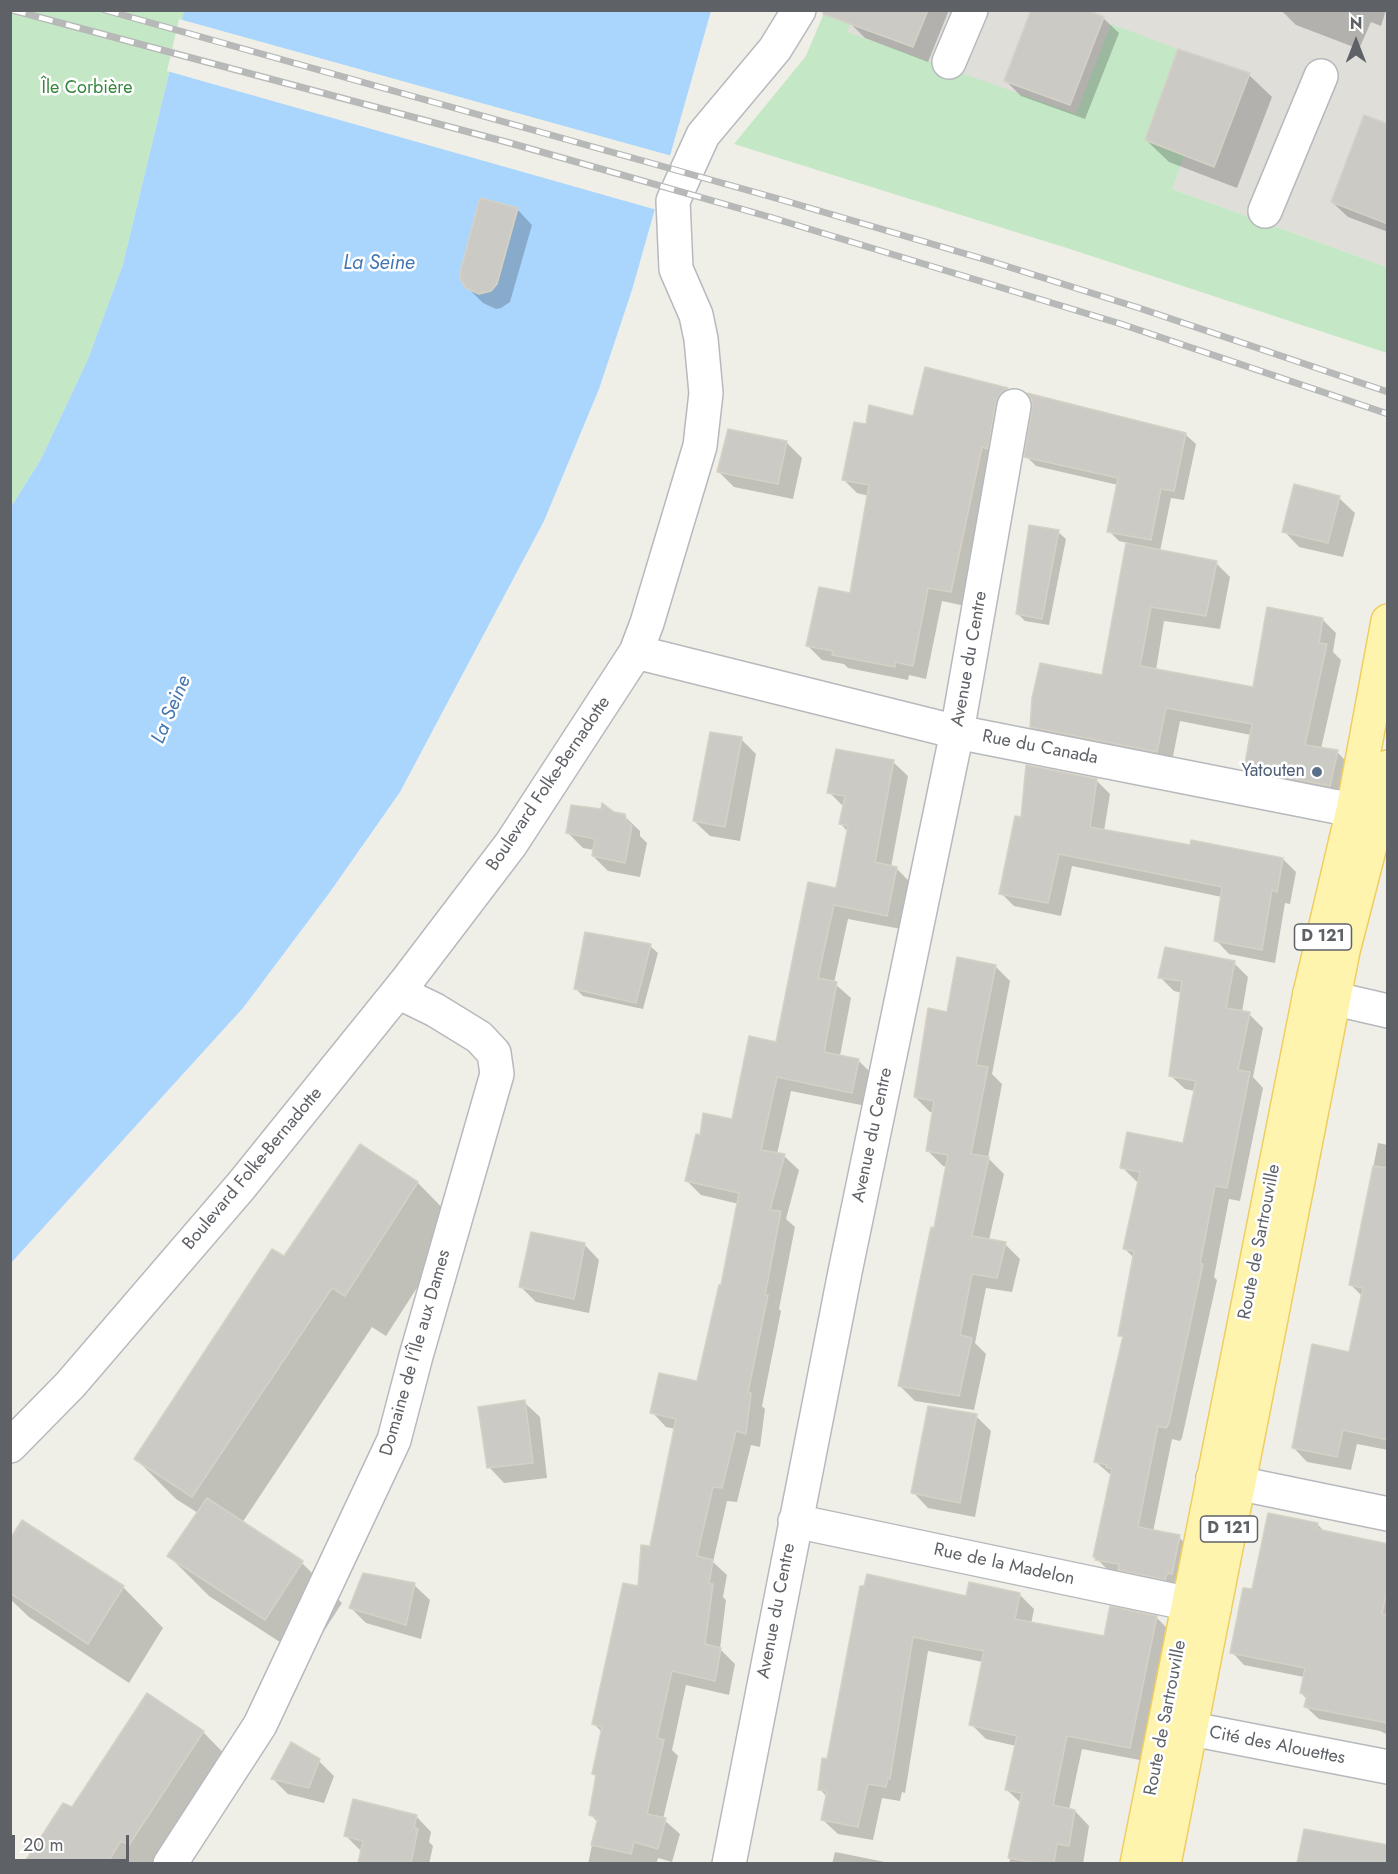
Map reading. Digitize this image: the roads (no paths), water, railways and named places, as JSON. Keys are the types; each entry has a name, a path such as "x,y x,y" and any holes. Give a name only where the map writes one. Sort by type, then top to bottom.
{"main road":[{"name":"Route de Sartrouville","path":"1164,1863 1178,1727 1225,1481 1321,997 1343,951 1365,812 1388,621"},
{"name":"Route de Sartrouville","path":"1365,812 1388,767"},
{"name":"Route de Sartrouville","path":"1137,1863 1178,1727"}],"street":[{"name":"Boulevard Folke-Bernadotte","path":"10,1446 70,1384 241,1186 398,992 511,844 636,652 700,446 706,393 701,339 696,315 676,269 673,201 703,135 775,49 799,10"},
{"path":"949,62 971,10"},
{"path":"1265,211 1321,76"},
{"name":"Avenue du Centre","path":"729,1863 795,1521 957,732 1014,406"},
{"name":"Rue du Canada","path":"636,652 957,732 1365,812"},
{"name":"Domaine de l'Île aux Dames","path":"170,1863 260,1725 394,1440 497,1074 494,1053 479,1036 435,1010 398,992"},
{"path":"1321,997 1388,1011"},
{"path":"1225,1481 1388,1514"},
{"name":"Rue de la Madelon","path":"795,1521 1201,1607"},
{"name":"Cité des Alouettes","path":"1178,1727 1388,1767"}],"water":[{"name":"La Seine","path":"184,11 711,11 632,290 599,389 544,521 400,792 330,892 243,1008 11,1263 11,507 41,459 88,359 123,264"}],"railway":[{"path":"12,10 510,143 773,218 1121,324 1388,414"},
{"path":"105,10 779,199 990,261 1139,308 1388,392"}],"place":[{"name":"Yatouten","path":"1317,772"}],"park label":[{"name":"Île Corbière","path":"87,89"}]}
